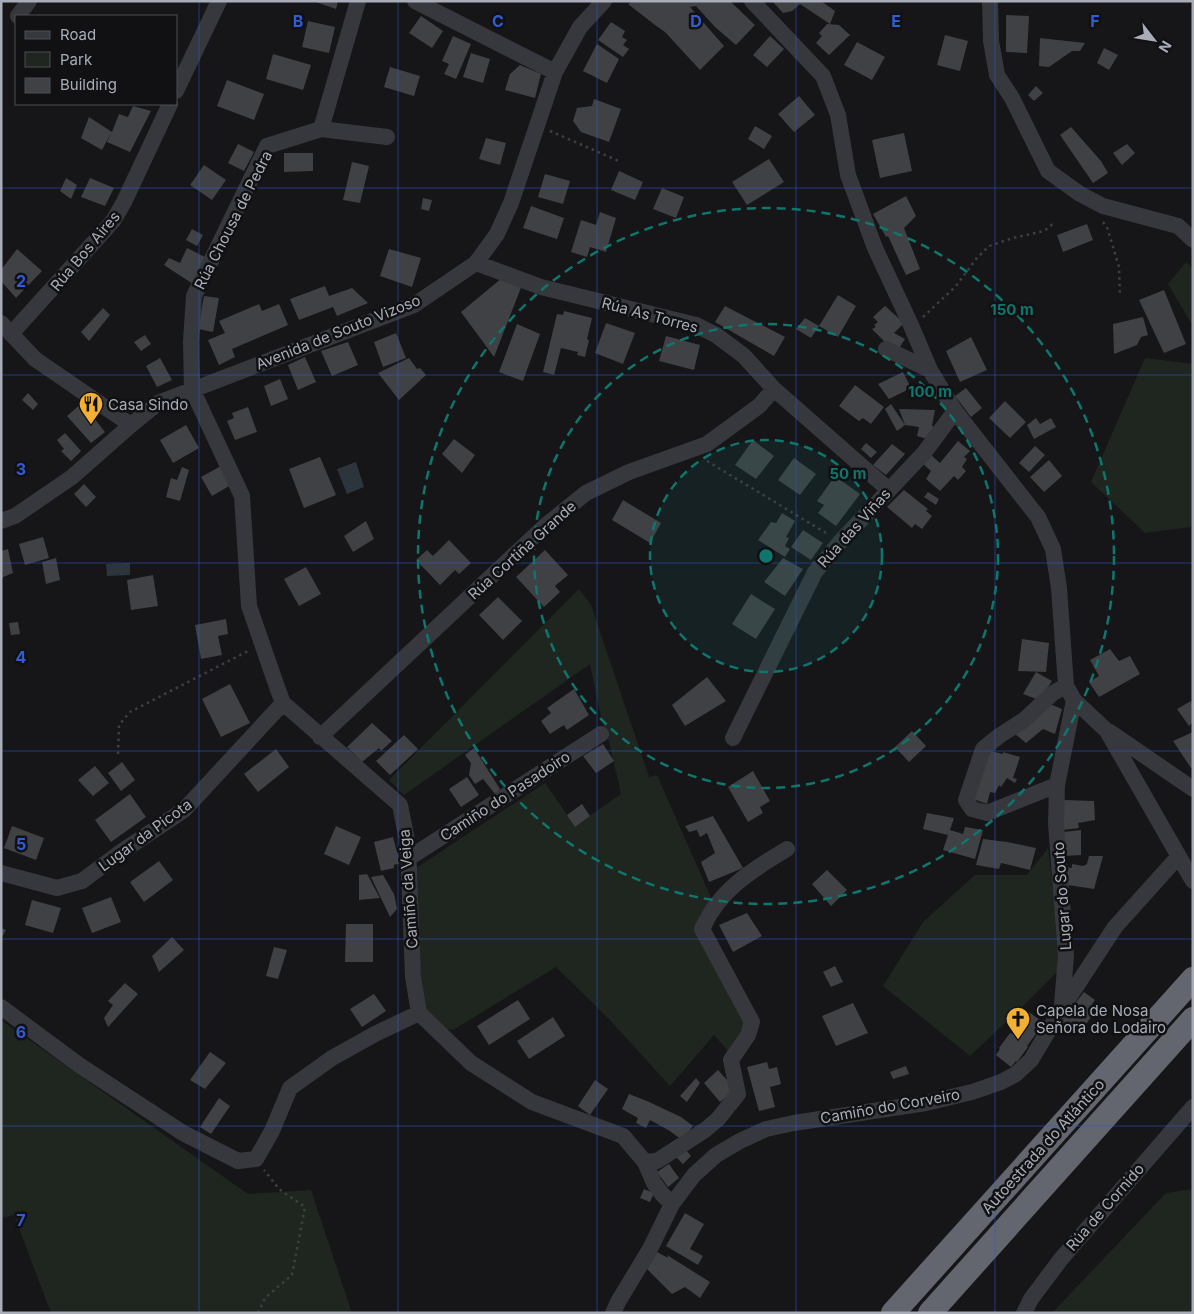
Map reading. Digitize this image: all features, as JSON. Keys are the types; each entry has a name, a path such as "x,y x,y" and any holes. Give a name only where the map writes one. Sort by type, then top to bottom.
{"highway":[{"name":"Autoestrada do Atlántico","path":"893,1313 1193,979"},
{"name":"Autoestrada do Atlántico","path":"930,1313 1193,1019"},
{"path":"939,1313 1114,1108"},
{"path":"887,1313 965,1232"}],"street":[{"path":"19,15 29,1"},
{"path":"178,87 219,1"},
{"path":"358,1 321,129 387,137"},
{"path":"415,1 555,72"},
{"name":"Avenida de Souto Vizoso","path":"1,521 15,516 72,477 158,403 414,305 476,263 497,234 511,203 555,72 580,27 604,1"},
{"name":"Lugar do Souto","path":"752,1 823,76 838,115 848,174 875,248 930,370 954,411 1038,517 1053,548 1070,693 1056,785 1056,824 1066,955 1062,1008"},
{"path":"990,1 991,41 997,75 1012,98 1048,172 1080,194 1103,206 1178,226 1193,240"},
{"name":"Rúa Bos Aires","path":"6,329 113,221 124,202 170,105"},
{"name":"Rúa Chousa de Pedra","path":"192,390 191,341 194,296 267,146 321,129"},
{"name":"Rúa As Torres","path":"476,263 541,286 696,325 716,335 744,356 774,389 889,490"},
{"path":"6,329 35,359 131,425"},
{"path":"886,349 930,370"},
{"name":"Rúa Cortiña Grande","path":"320,737 545,526 586,494 629,472 707,444 759,406 774,389"},
{"name":"Camiño da Veiga","path":"192,390 242,496 249,606 283,703 400,805 408,845 413,977 420,1013"},
{"name":"Rúa das Viñas","path":"733,738 815,572 840,542 924,453 954,411"},
{"path":"1056,785 987,813 972,809 966,800 983,749 1024,720 1054,693 1070,693 1107,731 1193,789"},
{"name":"Lugar da Picota","path":"1,873 57,888 82,881 121,852 184,810 283,703"},
{"path":"1107,731 1193,881"},
{"name":"Camiño do Pasadoiro","path":"409,858 601,734"},
{"path":"645,1162 658,1161 705,1130 718,1120 738,1094 731,1060 748,1035 752,1022 702,929 708,916 724,895 751,871 787,849"},
{"name":"Camiño do Corveiro","path":"613,1313 650,1249 672,1204 694,1175 716,1155 766,1129 926,1103 972,1092 1001,1082 1016,1074 1031,1060 1062,1008 1115,927 1178,857"},
{"path":"1,1007 120,1093 182,1133 238,1161 256,1159 272,1131 290,1088 332,1058 375,1034 420,1013 471,1063 532,1102 623,1136 645,1162 654,1183 672,1204"},
{"name":"Rúa de Cornido","path":"1024,1313 1061,1258 1193,1106"}],"path":[{"path":"538,126 621,162"},
{"path":"1101,220 1107,227 1119,267 1120,297"},
{"path":"910,323 925,316 950,292 976,259 989,246 1044,230 1054,222"},
{"path":"690,451 840,542"},
{"path":"118,754 119,726 130,712 262,644"},
{"path":"256,1159 279,1189 305,1207 292,1275 265,1298 258,1313"}],"green space":[{"path":"1186,262 1193,269 1193,326 1168,284"},
{"path":"1145,358 1193,364 1193,520 1191,527 1145,533 1091,482"},
{"path":"579,589 591,605 649,777 657,775 712,900 700,914 698,925 745,1024 728,1051 714,1035 670,1086 608,1018 556,967 453,1030 443,1028 426,1010 416,951 416,868 545,783 575,826 621,794 609,742 602,722 590,664 404,795 389,780"},
{"path":"1048,848 1063,966 970,1056 883,986 923,922 975,875 1027,875"},
{"path":"1,1020 248,1194 311,1190 352,1313 51,1313 14,1215 1,1218"},
{"path":"1193,1189 1193,1313 1052,1313 1166,1193"}],"shaded area":[{"path":"356,462 364,487 347,494 337,469"},
{"path":"130,563 130,575 107,576 106,564"}],"building":[{"path":"313,1 338,1 336,9"},
{"path":"633,1 730,1 755,25 736,45 715,27 696,6 690,7 724,46 700,70 665,32 628,4"},
{"path":"772,1 821,1 835,11 830,24 800,4 792,11 783,13"},
{"path":"1006,15 1029,16 1027,53 1006,52"},
{"path":"421,16 443,31 432,48 409,33"},
{"path":"308,21 335,27 329,53 302,47"},
{"path":"611,22 625,31 622,37 627,40 623,45 629,49 623,57 598,40"},
{"path":"827,24 839,25 850,35 829,55 816,43 822,36 819,33"},
{"path":"945,35 968,41 960,71 937,65"},
{"path":"453,36 471,44 456,79 444,74 449,64 442,61"},
{"path":"770,36 784,49 767,67 753,55"},
{"path":"1040,38 1085,43 1080,51 1072,51 1049,67 1039,66"},
{"path":"857,42 885,57 872,80 844,65"},
{"path":"597,44 619,59 607,83 583,71"},
{"path":"1104,48 1118,55 1109,70 1097,63"},
{"path":"471,53 490,59 483,83 463,77"},
{"path":"273,54 311,65 303,90 266,79"},
{"path":"520,65 541,74 535,98 505,90 510,74"},
{"path":"390,67 420,76 414,96 384,87"},
{"path":"227,80 264,94 254,120 217,106"},
{"path":"1036,86 1043,93 1034,101 1028,95"},
{"path":"799,96 815,115 794,132 778,114"},
{"path":"594,99 621,109 609,142 581,132 573,121 577,108 592,106"},
{"path":"133,106 151,111 130,152 107,142 111,133 102,150 81,138 89,117 112,132 119,114 128,117"},
{"path":"755,126 772,136 764,149 748,139"},
{"path":"1071,127 1101,161 1108,173 1093,183 1060,135"},
{"path":"904,133 912,171 880,178 872,140"},
{"path":"486,138 506,143 500,165 479,159"},
{"path":"238,144 254,152 244,171 228,163"},
{"path":"1127,144 1135,153 1122,165 1113,153"},
{"path":"284,153 313,153 313,171 284,172"},
{"path":"769,159 784,182 747,205 732,182"},
{"path":"352,162 369,166 360,203 343,200"},
{"path":"204,165 226,180 212,200 190,185"},
{"path":"619,171 643,182 635,200 611,190"},
{"path":"545,174 570,181 563,204 538,197"},
{"path":"66,178 77,185 71,199 60,191"},
{"path":"90,178 114,188 105,206 81,197"},
{"path":"662,188 684,197 676,218 653,209"},
{"path":"906,196 916,216 904,228 920,269 906,275 888,236 886,237 873,214"},
{"path":"423,198 432,200 429,211 421,209"},
{"path":"531,206 564,218 557,239 523,228"},
{"path":"600,212 616,218 606,252 590,247 587,257 571,252 581,220 596,225"},
{"path":"1087,224 1093,240 1063,252 1057,235"},
{"path":"192,229 203,235 197,246 186,240"},
{"path":"187,248 207,258 193,284 164,265 169,258 180,263"},
{"path":"17,249 42,271 16,298 1,281 1,270"},
{"path":"389,249 421,258 412,287 380,276"},
{"path":"502,278 522,285 494,357 461,312"},
{"path":"325,286 329,296 352,288 368,303 337,316 333,307 299,320 290,299"},
{"path":"1164,290 1186,344 1164,353 1139,300"},
{"path":"838,295 856,306 838,337 819,326"},
{"path":"204,296 219,298 213,332 198,329"},
{"path":"259,304 262,311 279,304 288,325 232,349 235,357 219,365 208,340 225,333 219,321"},
{"path":"725,306 785,337 774,356 715,322"},
{"path":"885,306 904,323 894,333 905,339 898,350 885,342 872,329 876,327 874,325 878,322 873,317"},
{"path":"103,308 110,315 89,341 81,332"},
{"path":"564,311 592,318 587,339 589,340 585,357 577,355 578,352 561,348 554,375 543,372 557,314 563,315"},
{"path":"1143,317 1148,335 1141,337 1137,345 1114,354 1113,324"},
{"path":"805,318 819,326 811,338 796,329"},
{"path":"606,323 635,333 623,364 595,353"},
{"path":"517,324 540,334 523,381 499,372"},
{"path":"396,333 406,358 383,367 374,342"},
{"path":"145,335 151,344 141,351 134,342"},
{"path":"666,336 700,345 694,370 659,361"},
{"path":"971,337 987,370 960,382 946,351"},
{"path":"348,342 358,365 332,376 321,351"},
{"path":"305,357 316,382 298,390 288,365"},
{"path":"160,358 172,380 157,387 146,366"},
{"path":"409,358 417,369 420,368 426,375 399,400 378,373"},
{"path":"903,372 911,388 889,399 878,384"},
{"path":"280,379 288,399 271,406 264,386"},
{"path":"855,385 884,407 871,424 863,418 859,421 839,406"},
{"path":"966,388 982,408 971,417 955,396"},
{"path":"28,393 38,404 33,410 22,400"},
{"path":"1005,401 1026,422 1010,438 989,418"},
{"path":"82,403 105,432 91,443 67,416"},
{"path":"891,404 905,425 897,431 885,409"},
{"path":"248,407 257,432 235,440 227,421 234,418 232,413"},
{"path":"899,409 935,410 932,426 935,427 927,439 917,436 919,427 905,425"},
{"path":"1036,418 1040,424 1051,418 1056,427 1034,439 1027,425"},
{"path":"186,425 199,448 173,463 160,440"},
{"path":"65,433 81,451 71,461 61,451 64,449 57,440"},
{"path":"454,439 475,455 462,473 442,454"},
{"path":"753,440 774,456 756,479 735,465"},
{"path":"958,441 970,451 964,457 967,459 962,467 966,471 958,480 954,476 940,491 926,479 931,471 923,464 931,455 940,463"},
{"path":"866,443 877,452 871,458 861,449"},
{"path":"892,444 905,454 886,475 873,465"},
{"path":"1035,446 1045,455 1029,472 1019,463"},
{"path":"320,457 336,495 304,508 289,469"},
{"path":"794,458 816,474 800,495 778,480"},
{"path":"1049,460 1062,476 1044,492 1030,477"},
{"path":"221,466 231,485 212,496 201,477"},
{"path":"182,467 189,470 180,501 166,497 171,478 177,480"},
{"path":"835,476 860,494 836,526 818,513 824,505 817,501"},
{"path":"84,484 96,497 86,507 74,494"},
{"path":"904,490 928,509 926,511 932,516 922,529 915,524 912,528 887,507"},
{"path":"928,492 939,499 936,505 924,497"},
{"path":"623,500 661,523 650,543 612,520"},
{"path":"782,513 795,521 786,537 789,538 785,546 790,549 785,557 758,540 771,522 776,523"},
{"path":"366,521 374,539 353,552 344,536"},
{"path":"803,530 823,543 811,560 791,547"},
{"path":"43,537 49,558 25,565 19,544"},
{"path":"449,540 471,563 459,574 455,570 440,585 416,560 427,550 433,556"},
{"path":"8,549 13,573 1,578 1,551"},
{"path":"545,550 568,575 555,586 560,592 544,607 516,577"},
{"path":"56,558 60,580 46,584 42,562"},
{"path":"783,558 803,569 785,596 764,582"},
{"path":"306,567 321,594 299,606 284,579"},
{"path":"153,575 158,606 131,610 127,580"},
{"path":"751,594 775,609 756,639 732,624"},
{"path":"498,597 522,621 503,640 479,615"},
{"path":"226,619 228,634 218,636 222,655 201,659 195,625"},
{"path":"18,622 20,634 11,635 9,623"},
{"path":"1022,639 1049,643 1046,672 1018,671"},
{"path":"1110,649 1119,661 1130,656 1140,674 1099,697 1089,682 1099,676 1090,660"},
{"path":"1036,672 1052,681 1039,700 1023,694"},
{"path":"707,677 726,701 685,726 672,705"},
{"path":"230,684 250,723 221,737 202,699"},
{"path":"574,689 589,715 567,730 564,725 550,734 541,721 551,713 547,708"},
{"path":"1191,701 1193,705 1193,722 1189,726 1177,709"},
{"path":"1047,703 1062,709 1055,734 1043,729 1026,743 1015,734"},
{"path":"372,723 392,741 381,751 379,748 362,762 347,747"},
{"path":"912,731 926,746 909,762 895,747"},
{"path":"1193,732 1193,767 1191,768 1173,741"},
{"path":"404,735 418,749 390,775 376,761"},
{"path":"603,744 614,761 596,773 583,756"},
{"path":"474,748 500,789 495,794 483,779 475,784 469,775 471,763 465,755"},
{"path":"276,749 289,767 258,792 244,774"},
{"path":"987,750 1020,757 1013,778 1017,779 1015,783 1007,778 1001,787 999,785 995,793 990,792 987,804 973,799"},
{"path":"122,762 135,780 121,791 108,773"},
{"path":"95,766 109,783 93,796 78,780"},
{"path":"753,771 770,801 760,807 763,813 748,822 728,787"},
{"path":"467,777 479,795 461,807 449,789"},
{"path":"130,794 146,817 111,842 95,820"},
{"path":"1064,800 1094,801 1095,820 1078,823 1079,828 1063,830"},
{"path":"582,804 590,816 575,827 567,815"},
{"path":"927,813 954,818 950,830 963,834 965,827 983,830 975,859 943,850 948,835 923,829"},
{"path":"713,816 743,868 709,882 701,862 715,853 707,833 700,837 697,830 689,832 685,826"},
{"path":"12,826 44,838 36,860 4,848"},
{"path":"336,826 361,837 349,865 324,854"},
{"path":"1081,830 1081,855 1065,856 1063,832"},
{"path":"393,837 400,863 394,865 394,868 381,871 374,842"},
{"path":"983,839 1036,848 1030,870 1001,863 999,869 976,865"},
{"path":"1089,856 1103,856 1094,889 1068,885 1066,867 1072,868 1072,864 1083,866 1087,864"},
{"path":"159,861 173,880 144,902 130,882"},
{"path":"827,870 847,890 831,906 812,884"},
{"path":"367,874 380,898 359,900 359,875"},
{"path":"383,875 394,894 397,909 390,917 371,877"},
{"path":"111,897 121,922 92,933 82,908"},
{"path":"32,900 61,908 53,933 25,925"},
{"path":"747,913 762,936 733,952 719,925"},
{"path":"346,924 373,924 373,962 345,962"},
{"path":"1,928 6,930 1,939"},
{"path":"172,937 184,950 159,972 152,956"},
{"path":"274,947 287,950 278,979 266,976"},
{"path":"835,966 843,982 831,987 823,972"},
{"path":"125,983 138,994 108,1027 104,1018 113,1005 108,1001"},
{"path":"1084,992 1095,1000 1088,1010 1093,1014 1082,1030 1075,1024 1070,1031 1060,1023"},
{"path":"374,994 386,1011 362,1027 350,1009"},
{"path":"518,1000 530,1019 489,1045 477,1026"},
{"path":"853,1003 868,1033 836,1046 822,1016"},
{"name":"Capela de Nosa Señora do Lodairo","path":"1029,1012 1044,1023 1017,1062 1011,1067 996,1055 1010,1033 1012,1034"},
{"path":"553,1017 565,1036 529,1059 517,1041"},
{"path":"210,1052 226,1063 205,1089 190,1080"},
{"path":"767,1062 769,1069 777,1067 781,1084 770,1087 775,1107 759,1111 747,1067"},
{"path":"906,1066 909,1074 893,1079 890,1072"},
{"path":"718,1070 735,1089 720,1102 704,1083"},
{"path":"696,1078 700,1083 687,1102 680,1096"},
{"path":"595,1080 608,1089 590,1115 578,1106"},
{"path":"629,1094 681,1117 693,1126 682,1140 650,1120 646,1128 636,1123 638,1118 622,1109"},
{"path":"219,1098 230,1106 211,1134 200,1127"},
{"path":"685,1149 691,1156 683,1164 676,1157"},
{"path":"669,1164 679,1178 668,1187 657,1172"},
{"path":"644,1189 654,1193 650,1202 640,1198"},
{"path":"685,1213 704,1224 690,1249 703,1256 698,1265 666,1246"},
{"path":"657,1252 668,1258 667,1255 710,1282 700,1298 685,1287 672,1294 647,1269"}],"place":[{"name":"Casa Sindo","path":"91,425"},
{"name":"Capela de Nosa Señora do Lodairo","path":"1018,1040"}]}
